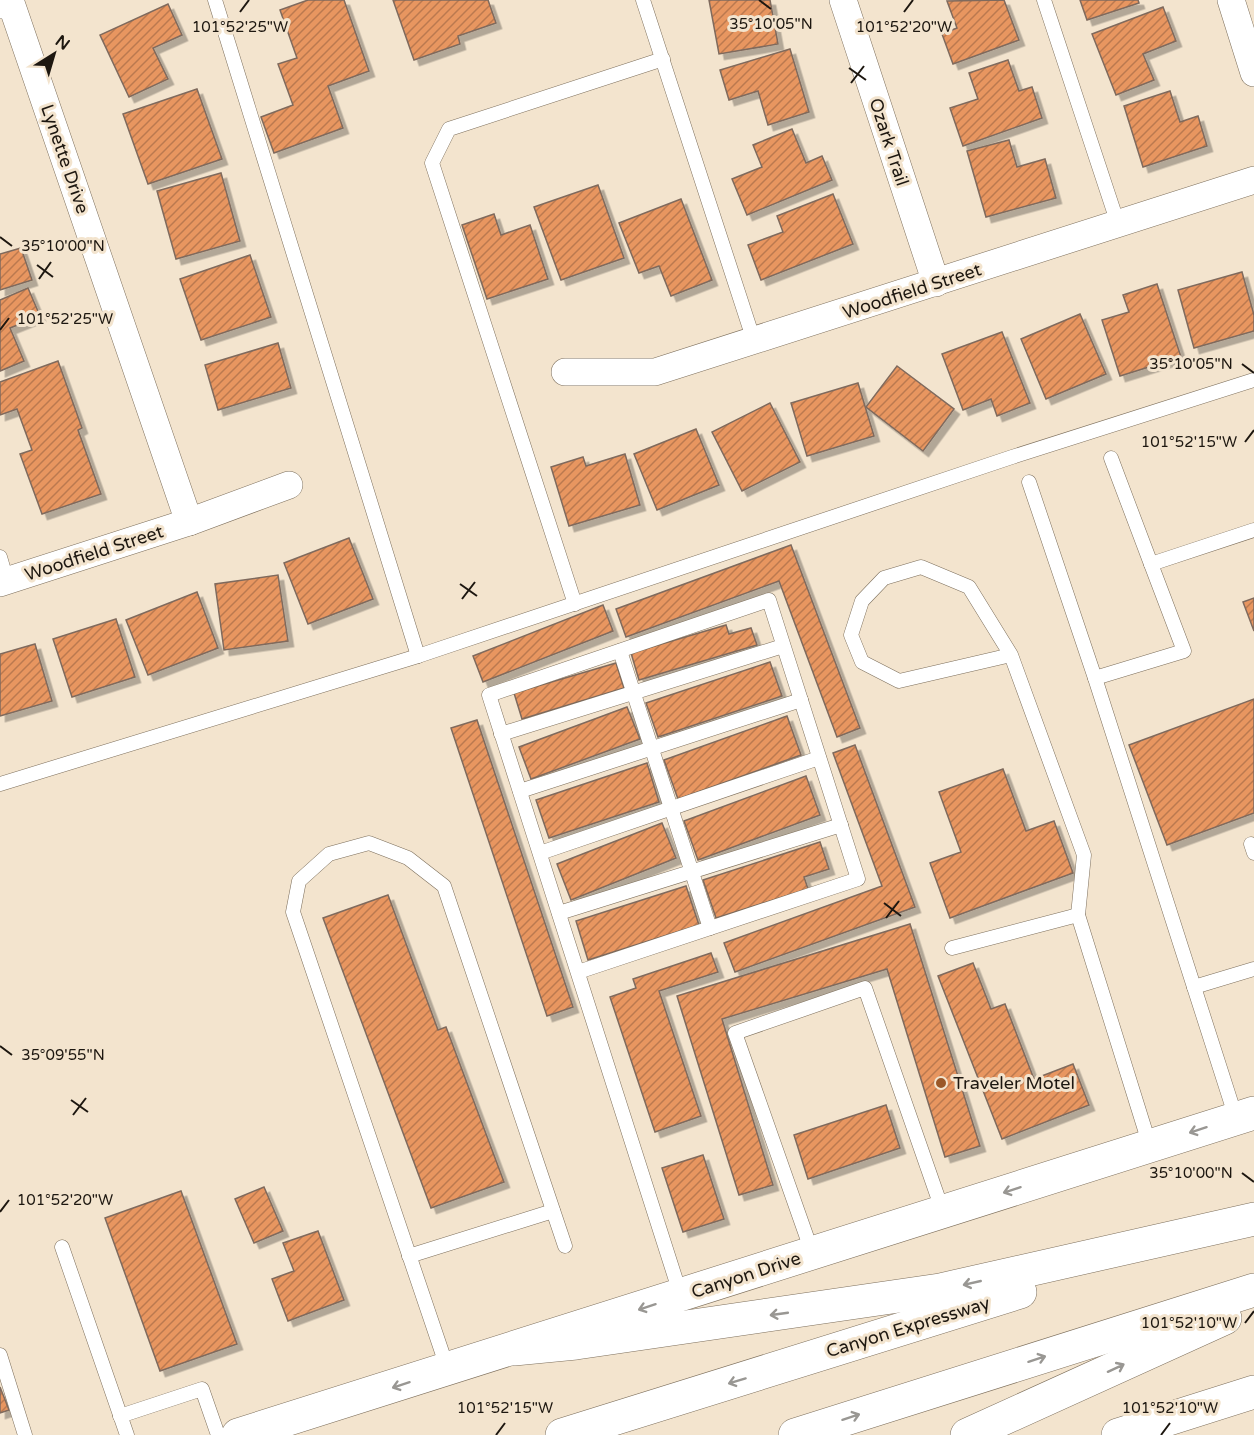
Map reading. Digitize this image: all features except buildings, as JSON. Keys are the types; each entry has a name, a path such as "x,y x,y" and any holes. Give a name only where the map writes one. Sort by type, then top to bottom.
{"main road":[{"path":"0,2 8,0"},
{"name":"Canyon Drive","path":"238,1435 1245,1116"},
{"path":"514,1349 576,1343 940,1290 1254,1219"},
{"name":"Canyon Expressway","path":"562,1435 1254,1219"},
{"path":"795,1435 1254,1290"},
{"path":"967,1435 1254,1305"},
{"path":"1118,1435 1254,1392"}],"street":[{"name":"Lynette Drive","path":"8,0 189,522"},
{"name":"Ozark Trail","path":"843,0 936,284"},
{"path":"1231,0 1254,73"},
{"name":"Woodfield Street","path":"565,372 655,372 936,284 1254,180"},
{"name":"Woodfield Street","path":"2,574 189,522 290,485"}],"lane":[{"path":"215,0 418,656"},
{"path":"644,0 754,340"},
{"path":"1044,0 1118,224"},
{"path":"575,604 432,163 449,129 663,59"},
{"path":"0,784 418,656 1012,457 1254,380"},
{"path":"1095,678 1184,651 1111,458"},
{"path":"1029,482 1095,678 1194,987 1245,1116"},
{"path":"1151,564 1254,530"},
{"path":"1011,655 899,681 862,662 851,634 862,601 884,578 921,567 969,587 1011,655 1084,855 1078,915 1150,1146"},
{"path":"578,972 858,879 769,600 489,695 681,1296"},
{"path":"501,734 783,646"},
{"path":"620,651 710,928"},
{"path":"520,791 801,700"},
{"path":"540,853 819,758"},
{"path":"559,913 841,825"},
{"path":"448,1370 293,912 299,880 328,854 369,843 408,858 444,886 565,1246"},
{"path":"952,948 1078,915"},
{"path":"1194,987 1254,969"},
{"path":"813,1254 735,1033 865,988 943,1212"},
{"path":"409,1256 553,1211"},
{"path":"62,1247 127,1435"},
{"path":"0,1355 25,1435"},
{"path":"120,1416 202,1389 218,1435"}],"place":[{"name":"Traveler Motel","path":"941,1083"}]}
